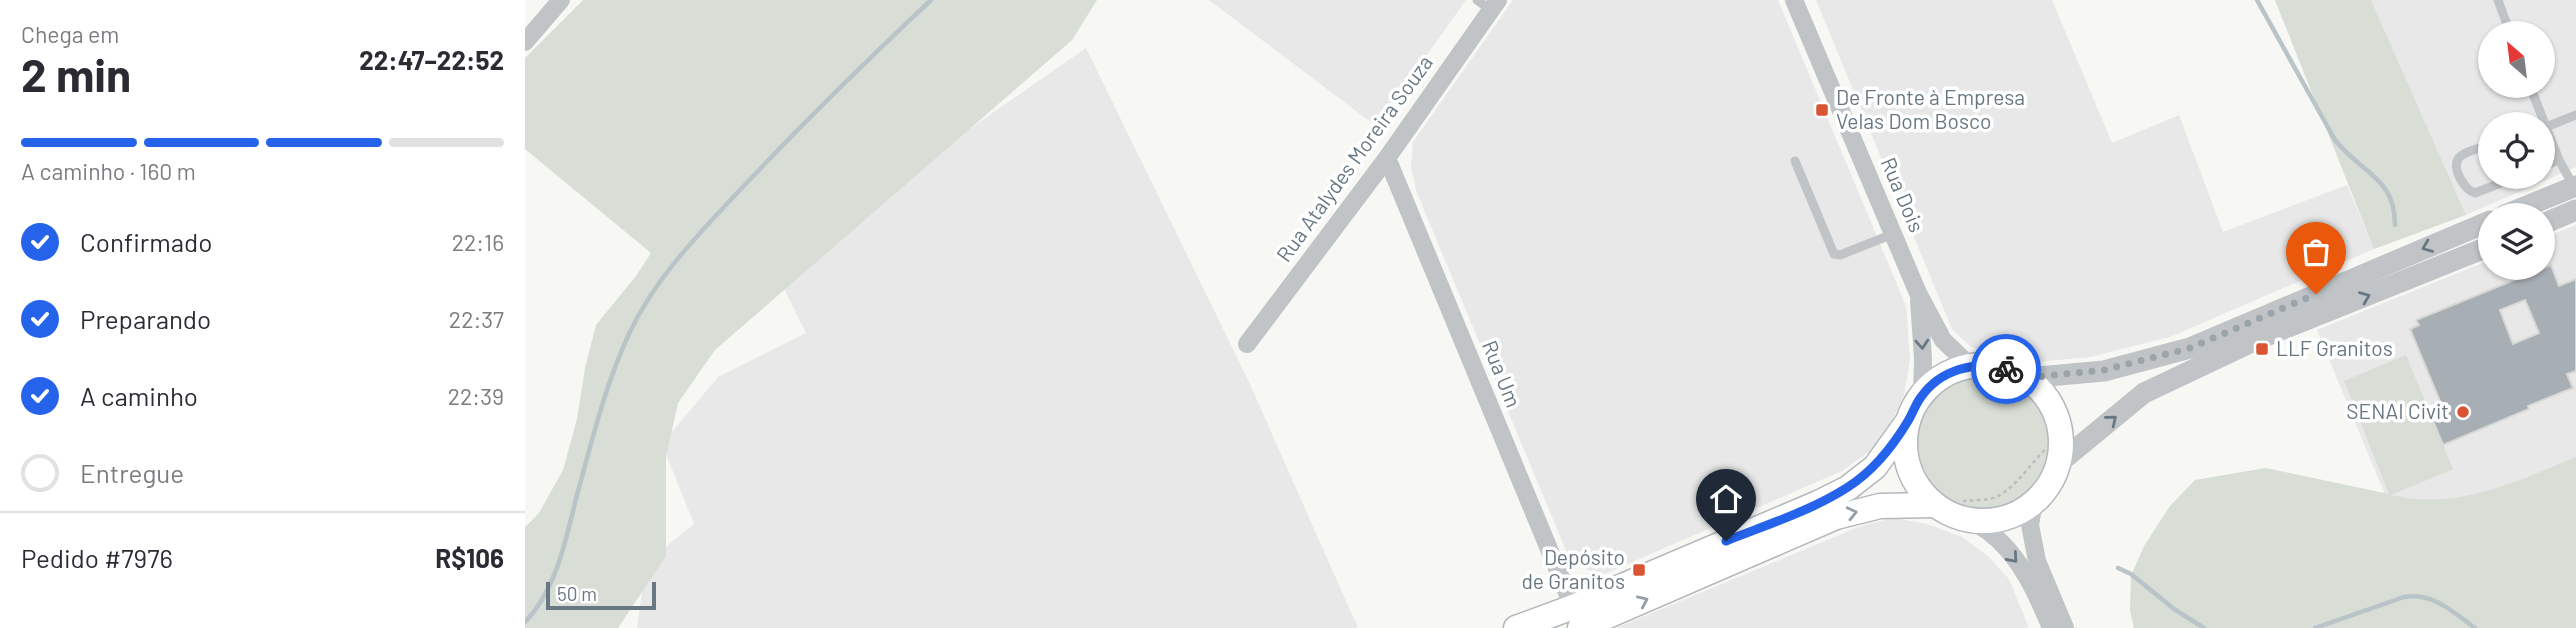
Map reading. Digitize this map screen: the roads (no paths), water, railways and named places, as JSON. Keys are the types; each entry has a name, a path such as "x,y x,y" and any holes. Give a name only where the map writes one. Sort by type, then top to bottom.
{"main road":[{"path":"1578,623 1847,488 1875,467 1909,420 1922,396 1948,374 1970,366 1999,367 2026,378 2043,392 2054,410 2061,437 2059,463 2049,484 2035,502 2018,513 1999,520 1979,521 1959,517 1935,505 1919,488 1909,467 1905,443 1909,420"},
{"path":"1516,628 1578,623 1836,517 1880,506 1935,505"}],"street":[{"path":"525,42 561,0"},
{"name":"Rua Dois","path":"1794,0 1918,293 1943,340 1970,366"},
{"name":"Rua Atalydes Moreira Souza","path":"1247,344 1387,159 1489,3"},
{"name":"Rua Um","path":"1387,159 1578,623"},
{"path":"2536,203 2575,188"},
{"path":"2555,219 2576,210"},
{"path":"2026,378 2104,370 2190,348 2478,226"},
{"path":"2059,463 2144,393 2256,341 2478,251"},
{"name":"Rua Dois","path":"1918,293 1923,359 1922,396"},
{"path":"2035,502 2030,525 2037,561 2065,628"},
{"path":"1959,517 1989,531 2019,564 2051,628"}],"lane":[{"path":"2498,0 2506,21"},
{"path":"2555,123 2576,115"},
{"path":"2478,149 2458,159 2457,167 2465,187 2475,192 2483,189"},
{"path":"2555,150 2575,188"},
{"path":"1795,160 1834,254 1840,255 1893,234"},
{"path":"2555,161 2559,160"}],"waterway":[{"path":"525,622 536,609 553,579 606,393 629,334 651,294 693,241 762,166 931,0"},
{"path":"2257,0 2335,140 2383,186 2389,196 2395,225"},
{"path":"2118,568 2131,574 2174,609 2204,628"},
{"path":"2315,628 2404,597 2414,596 2433,600 2475,628"}],"place":[{"name":"De Fronte à Empresa Velas Dom Bosco","path":"1822,110"},
{"name":"LLF Granitos","path":"2262,349"},
{"name":"SENAI Civit","path":"2463,412"},
{"name":"Depósito de Granitos","path":"1639,570"}]}
